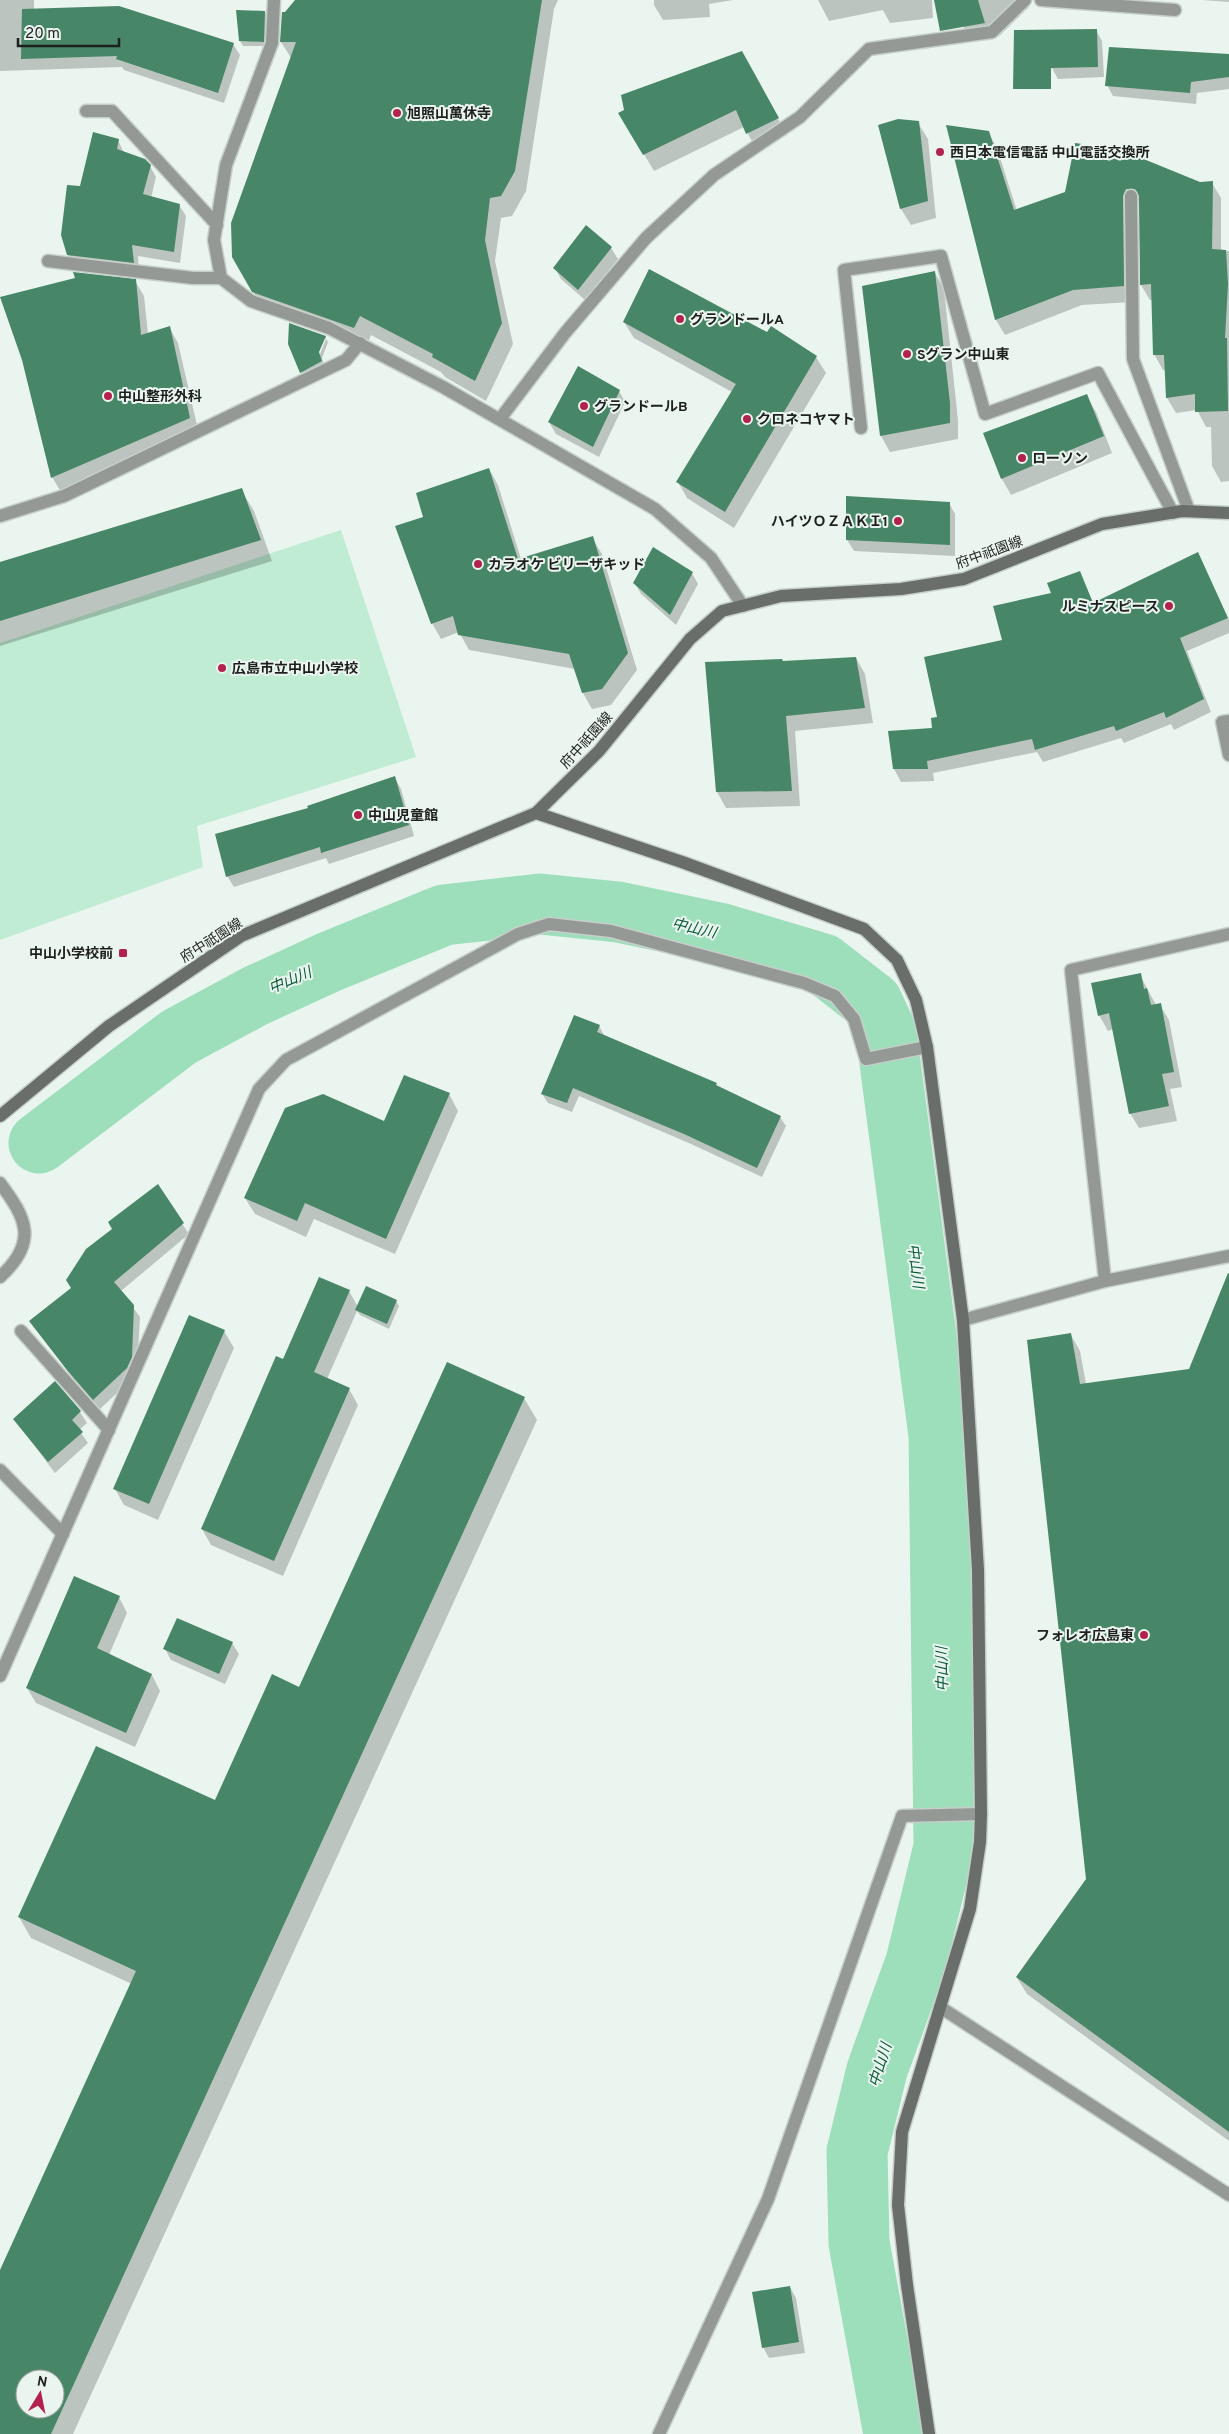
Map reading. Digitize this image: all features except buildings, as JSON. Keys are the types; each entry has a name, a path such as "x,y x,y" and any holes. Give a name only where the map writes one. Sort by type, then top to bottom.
{"street":[{"path":"221,278 214,240 226,165 272,43 274,0"},
{"path":"500,419 565,333 646,238 714,176 800,117 869,49 992,32 1025,0"},
{"path":"1040,0 1175,10"},
{"path":"86,111 112,111 217,225"},
{"path":"1131,196 1134,360 1189,511"},
{"path":"861,428 844,270 941,256 985,414 1098,373 1173,513"},
{"path":"48,261 193,278 221,278 251,301 329,328 360,343 500,419 655,509 711,558 743,606"},
{"path":"0,516 64,496 346,360 360,343"},
{"name":"府中祇園線","path":"0,1116 109,1026 241,936 536,813 599,751 690,639 722,611 781,596 901,589 964,579 1102,524 1189,511 1229,513"},
{"path":"1229,721 1222,722 1229,755"},
{"path":"536,813 682,862 864,929 897,960 916,1000 921,1049 963,1320 978,1570 981,1814 980,1842 970,1909 902,2132 898,2205 906,2285 928,2434"},
{"path":"0,1676 260,1089 286,1060 518,934 549,924 611,931 804,983 834,996 854,1019 866,1059 921,1049"},
{"path":"1105,1281 1071,970 1229,934"},
{"path":"0,1182 16,1204 26,1225 22,1246 14,1264 0,1277"},
{"path":"963,1320 1105,1281 1229,1256"},
{"path":"21,1331 109,1430"},
{"path":"0,1470 63,1534"},
{"path":"659,2434 768,2199 902,1816 981,1814"},
{"path":"940,2007 1229,2195"}],"green space":[{"path":"341,530 416,757 197,826 203,867 0,940 0,643"}],"waterway":[{"name":"中山川","path":"39,1143 179,1037 255,996 329,962 444,915 540,904 618,912 719,933 823,964 872,1002 886,1032 939,1435 944,1847 916,1962 877,2070 857,2152 859,2243 894,2434"}],"place":[{"name":"旭照山萬休寺","path":"397,113"},
{"name":"西日本電信電話 中山電話交換所","path":"940,152"},
{"name":"グランドールA","path":"680,319"},
{"name":"Sグラン中山東","path":"907,354"},
{"name":"中山整形外科","path":"108,396"},
{"name":"グランドールB","path":"584,406"},
{"name":"クロネコヤマト","path":"747,419"},
{"name":"ローソン","path":"1022,458"},
{"name":"ハイツＯＺＡＫＩ1","path":"898,521"},
{"name":"カラオケ ビリーザキッド","path":"478,564"},
{"name":"ルミナスピース","path":"1169,606"},
{"name":"広島市立中山小学校","path":"222,668"},
{"name":"中山児童館","path":"358,815"},
{"name":"中山小学校前","path":"123,953"},
{"name":"フォレオ広島東","path":"1144,1635"}]}
